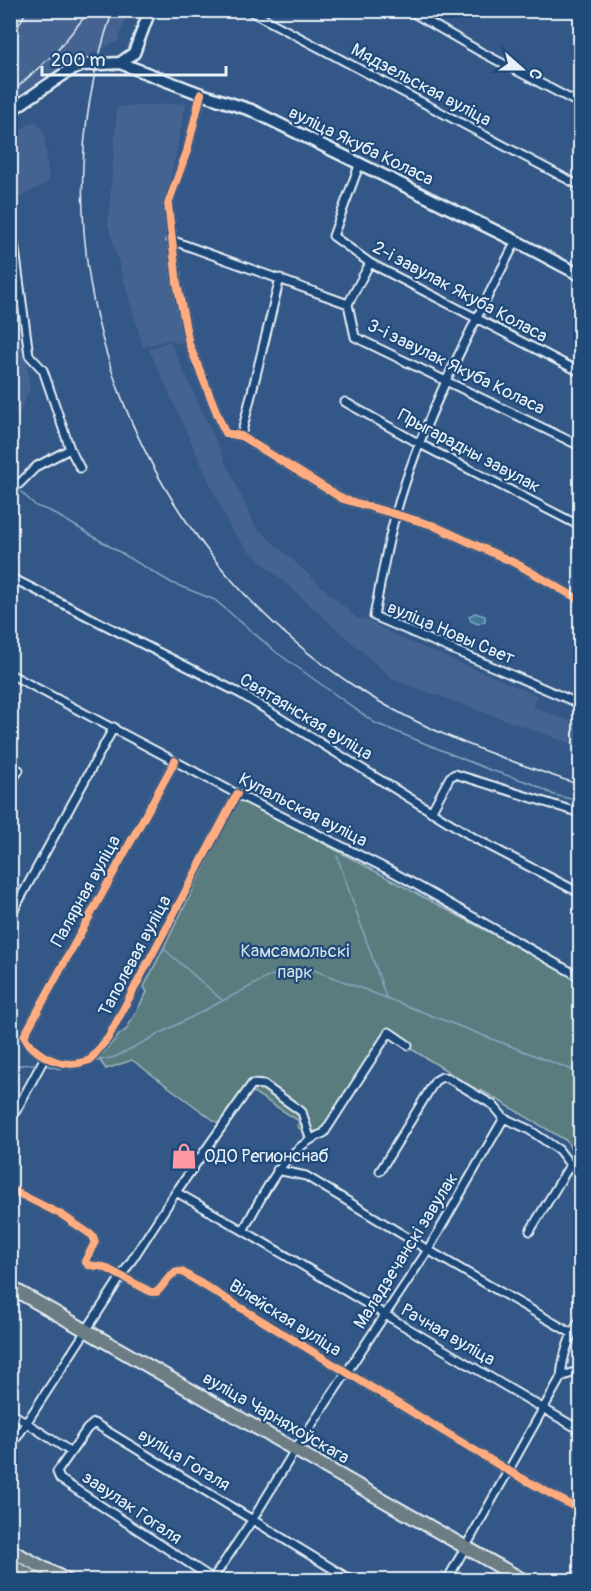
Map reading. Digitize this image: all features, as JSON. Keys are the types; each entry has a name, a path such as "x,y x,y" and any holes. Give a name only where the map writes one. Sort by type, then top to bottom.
{"main road":[{"name":"вуліца Чарняхоўскага","path":"10,1287 523,1581"},
{"path":"10,1550 66,1581"},
{"path":"10,1565 39,1581"}],"street":[{"path":"10,111 66,72 83,65 120,63 134,53 150,10"},
{"name":"Мядзельская вуліца","path":"248,10 580,186"},
{"path":"408,10 479,51 580,104"},
{"name":"вуліца Якуба Коласа","path":"120,63 201,94 251,110 580,275"},
{"path":"201,94 187,151 168,204 171,240 189,344 225,433 241,436 343,499 432,525 517,564 580,600"},
{"name":"2-і завулак Якуба Коласа","path":"360,164 333,236 370,263 580,372"},
{"path":"10,212 14,226 29,355 44,370 69,449 80,468"},
{"path":"171,240 348,304 370,263"},
{"path":"396,513 420,444 447,381 516,241"},
{"path":"241,436 280,278"},
{"name":"3-і завулак Якуба Коласа","path":"348,304 355,337 580,446"},
{"name":"Прыгарадны завулак","path":"345,402 420,444 580,526"},
{"path":"10,489 19,484 37,466 69,449"},
{"name":"вуліца Новы Свет","path":"396,513 374,616 580,704"},
{"name":"Святаянская вуліца","path":"10,577 241,694 476,839 580,893"},
{"name":"Купальская вуліца","path":"10,674 237,794 393,872 580,977"},
{"path":"10,917 114,727"},
{"name":"Палярная вуліца","path":"45,1057 29,1046 24,1036 175,761"},
{"path":"10,783 18,770"},
{"path":"431,812 450,777 455,774 580,813"},
{"name":"Таполевая вуліца","path":"45,1057 71,1064 90,1060 108,1038 237,794"},
{"path":"244,1229 278,1170 310,1138 324,1133 389,1032 408,1045"},
{"path":"10,1122 45,1057"},
{"path":"380,1172 435,1081 442,1077 448,1078 493,1105 504,1118 528,1128 559,1150 580,1178"},
{"path":"10,1448 176,1192 252,1084 264,1085 302,1112 310,1138"},
{"name":"Маладзечанскі завулак","path":"213,1580 254,1519 295,1450 428,1250 504,1118"},
{"path":"530,1231 570,1165"},
{"path":"278,1170 306,1176 571,1333"},
{"name":"Вілейская вуліца","path":"10,1189 62,1215 93,1236 95,1242 85,1261 88,1266 104,1267 151,1292 158,1292 171,1274 177,1271 182,1272 507,1470 580,1510"},
{"name":"Рачная вуліца","path":"176,1192 244,1229 384,1315 580,1430"},
{"path":"447,1581 561,1377 563,1357 571,1333 580,1320"},
{"path":"561,1377 580,1370"},
{"path":"10,1412 71,1452"},
{"name":"вуліца Гогаля","path":"71,1452 94,1423 254,1519 351,1581"},
{"name":"завулак Гогаля","path":"71,1452 57,1472 60,1479 213,1580"}],"shaded area":[{"path":"11,10 128,11 118,41 52,73 11,100"},
{"path":"186,103 163,209 186,341 176,344 172,339 143,347 108,225 117,107"},
{"path":"35,121 44,132 49,182 11,202 11,135"},
{"path":"10,224 30,388 11,433"},
{"path":"170,341 255,526 358,619 363,618 403,639 536,695 533,707 580,725 580,747 394,680 248,550 231,530 149,349"},
{"path":"475,613 485,616 485,621 478,624 471,621 469,616"}],"green space":[{"name":"Камсамольскі парк","path":"242,800 580,981 580,1154 573,1154 567,1141 481,1090 478,1092 385,1033 325,1127 318,1133 314,1131 305,1134 297,1126 299,1121 250,1090 223,1127 132,1060 106,1069 98,1058 126,1030 147,992 144,987 237,802"}],"waterway":[{"path":"21,492 36,506 50,511 172,583 215,600 276,652 375,723 490,770 531,783 554,795 580,801"},
{"path":"337,856 386,997"},
{"path":"164,949 222,1000"},
{"path":"93,1062 115,1057 270,976 287,971 314,970 580,1073"},
{"path":"10,1066 34,1064"},
{"path":"45,1065 60,1069 71,1067"}],"railway":[{"path":"15,32 27,10"},
{"path":"10,94 57,51 90,10"},
{"path":"113,10 89,105 83,201 92,295 118,387 157,474 210,554 275,624 351,684 405,716 462,742 580,785"}],"cycle path":[{"path":"201,94 187,151 168,204 177,283 189,344 225,433 241,436 343,499 432,525 517,564 580,600"},
{"path":"175,761 24,1036 43,1056 64,1063 83,1062 90,1060 108,1038 237,794"},
{"path":"10,1189 62,1215 93,1236 95,1242 85,1261 88,1265 104,1267 151,1292 157,1292 174,1273 182,1272 507,1470 580,1510"}],"place":[{"name":"ОДО Регионснаб","path":"184,1156"}]}
